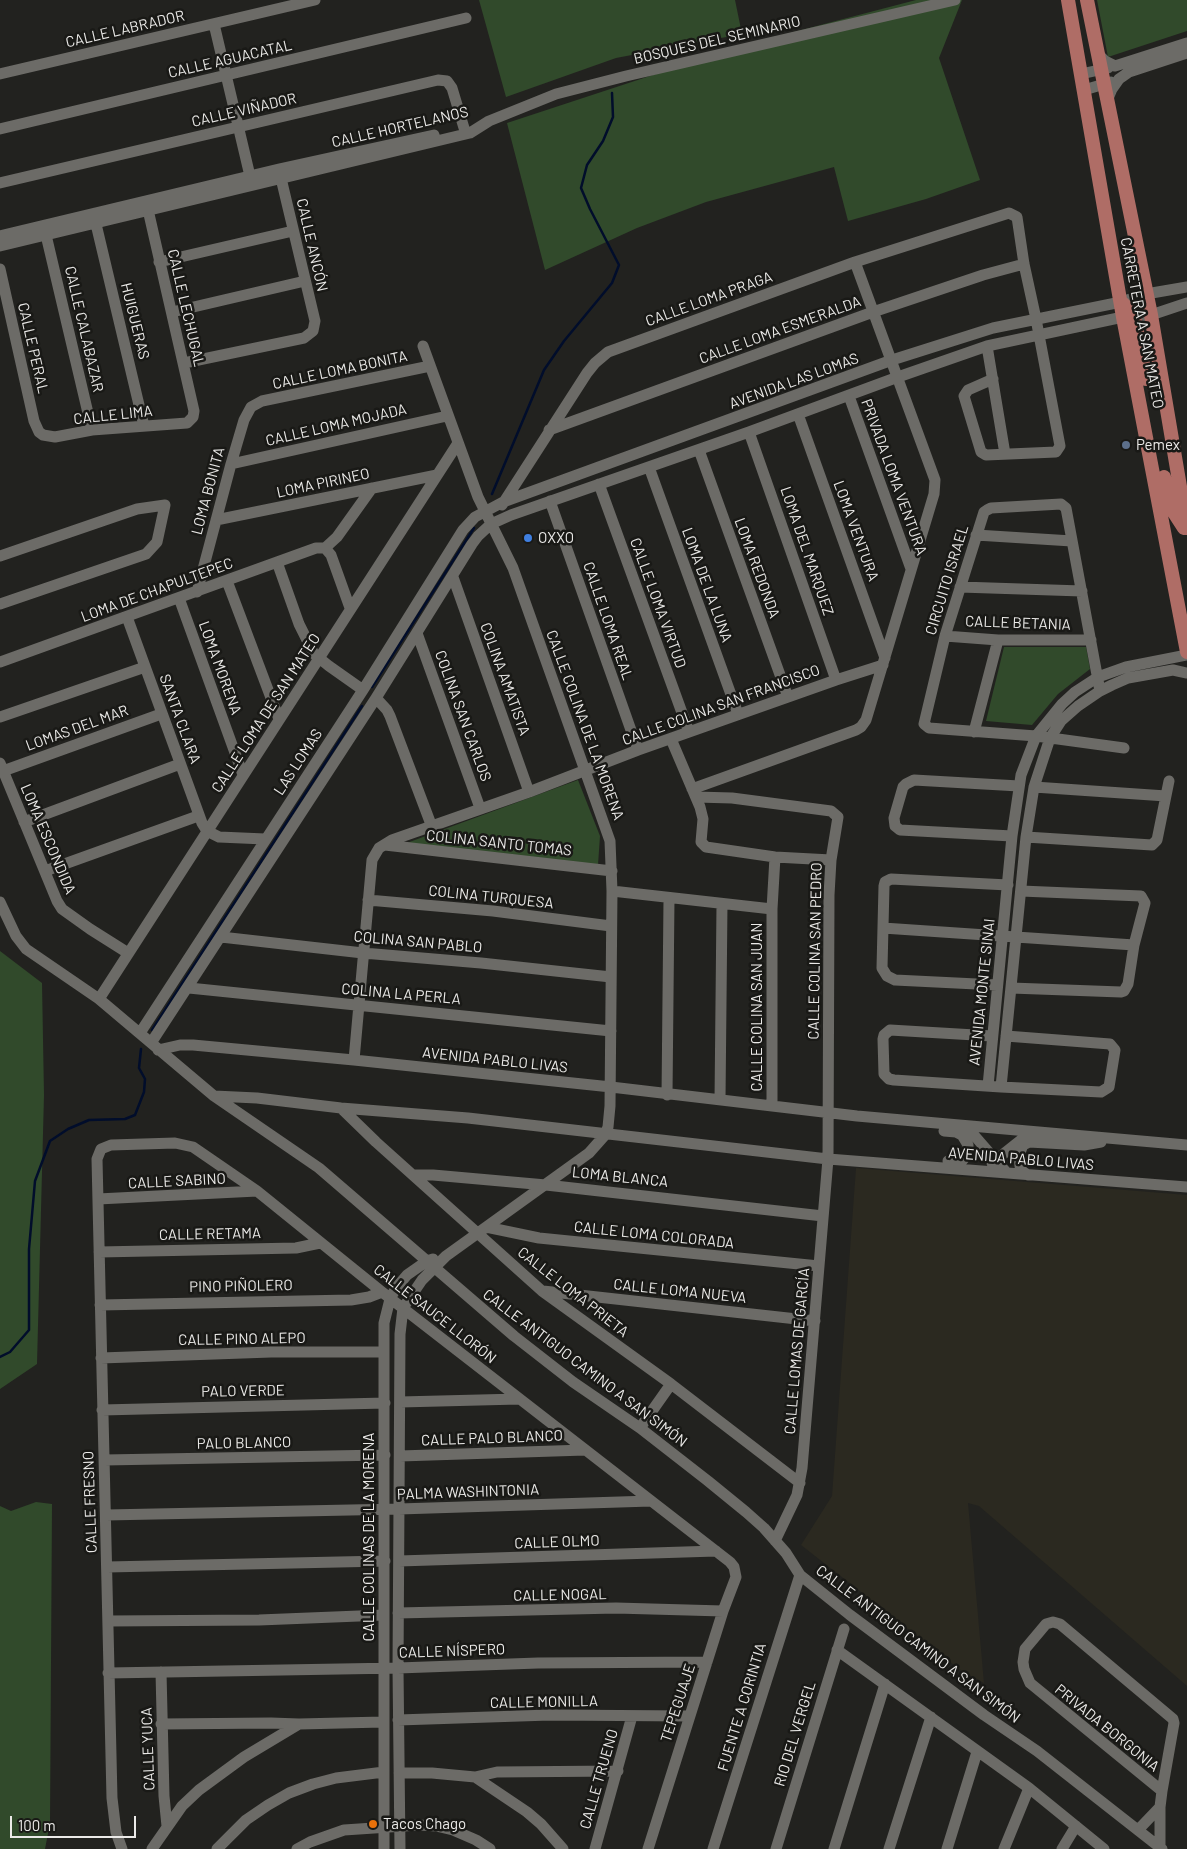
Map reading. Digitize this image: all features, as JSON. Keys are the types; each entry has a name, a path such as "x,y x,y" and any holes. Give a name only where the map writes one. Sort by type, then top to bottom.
{"main road":[{"name":"CARRETERA A SAN MATEO","path":"1068,0 1121,302 1129,316 1187,653"},
{"path":"1086,1 1104,85"},
{"name":"CARRETERA A SAN MATEO","path":"1104,85 1151,315 1187,528"},
{"path":"1129,316 1168,494 1173,511 1187,533"}],"street":[{"name":"CALLE LABRADOR","path":"0,74 315,0"},
{"name":"BOSQUES DEL SEMINARIO","path":"489,121 556,94 954,0"},
{"name":"CALLE AGUACATAL","path":"0,129 466,18"},
{"path":"214,24 250,176"},
{"path":"1081,74 1115,66 1187,43"},
{"path":"1084,90 1104,85 1119,79 1128,72 1187,52"},
{"path":"1098,54 1105,61 1115,66"},
{"path":"1106,101 1119,79"},
{"name":"CALLE VIÑADOR","path":"0,183 443,80 447,81 452,88 464,128"},
{"name":"CALLE HORTELANOS","path":"0,236 147,206 489,121"},
{"name":"CALLE HORTELANOS","path":"0,246 96,224 147,206 250,176 280,174 470,133 489,121"},
{"name":"CALLE ANCÓN","path":"184,363 304,338 313,332 315,327 280,174"},
{"name":"CALLE LECHUGAL","path":"147,206 194,411 191,421"},
{"name":"CALLE LOMA PRAGA","path":"490,524 549,430 591,368 608,352 856,262 1009,213 1017,217 1024,264"},
{"name":"HUIGUERAS","path":"96,224 144,426"},
{"path":"160,262 293,231"},
{"name":"CALLE CALABAZAR","path":"46,235 92,430"},
{"path":"694,793 856,730 864,725 884,662 934,494 935,480 856,262"},
{"path":"993,379 968,390 964,396 981,452 986,455 1056,452 1060,446 1024,264"},
{"name":"CALLE LOMA ESMERALDA","path":"549,430 873,312 984,275 1024,264"},
{"name":"CALLE PERAL","path":"0,269 34,421 39,432"},
{"path":"172,312 305,281"},
{"name":"AVENIDA LAS LOMAS","path":"484,511 503,502 892,360 993,328 1121,302 1146,294 1187,286"},
{"path":"490,524 987,346 1129,316 1151,315 1187,303"},
{"name":"CALLE COLINA DE LA MORENA","path":"423,346 447,416 484,511 513,568 610,841 612,871 611,1087 610,1118 605,1134"},
{"path":"987,346 1005,454"},
{"name":"CALLE LOMA BONITA","path":"257,404 430,366"},
{"name":"PRIVADA LOMA VENTURA","path":"849,396 911,569"},
{"name":"LOMA BONITA","path":"197,592 231,464 247,413 257,404"},
{"name":"LOMA VENTURA","path":"798,414 884,662"},
{"name":"CALLE LOMA MOJADA","path":"231,464 447,416"},
{"name":"CALLE LIMA","path":"39,432 43,436 55,437 92,430 186,423 191,421"},
{"name":"LOMA DEL MARQUEZ","path":"749,432 836,680"},
{"name":"CALLE LOMA DE SAN MATEO","path":"99,999 458,443"},
{"name":"LOMA REDONDA","path":"699,450 788,697"},
{"name":"LOMA DE LA LUNA","path":"649,467 738,714"},
{"name":"LOMA PIRINEO","path":"216,520 436,475"},
{"name":"CALLE LOMA VIRTUD","path":"599,484 689,732"},
{"path":"350,608 330,555 325,548 337,537 372,488"},
{"name":"CALLE LOMA REAL","path":"550,501 638,750"},
{"name":"CIRCUITO ISRAEL","path":"1100,691 1066,508 1061,504 991,508 984,512 945,636 924,724 929,728 1036,736 1124,748"},
{"path":"0,556 137,509 165,505 158,542 146,554 0,604"},
{"name":"LAS LOMAS","path":"140,1033 363,690 463,530 475,517 484,511"},
{"name":"LAS LOMAS","path":"155,1046 188,988 221,936 376,698 478,536 490,524"},
{"path":"976,535 1072,542"},
{"name":"LOMA DE CHAPULTEPEC","path":"0,662 316,548 325,548"},
{"path":"277,562 305,637 319,659 363,690"},
{"name":"COLINA AMATISTA","path":"453,577 529,792"},
{"path":"228,581 279,719"},
{"path":"960,587 1082,591"},
{"name":"LOMA MORENA","path":"179,598 243,776"},
{"name":"SANTA CLARA","path":"127,617 198,816 208,830"},
{"name":"COLINA SAN CARLOS","path":"417,633 480,808"},
{"name":"CALLE BETANIA","path":"945,636 998,640 1091,640"},
{"path":"974,732 998,640"},
{"name":"AVENIDA MONTE SINAI","path":"1187,653 1126,667 1098,677 1075,692 1062,704 1036,736 1026,760 1019,786 1012,836 988,1086 1001,1087 1026,837 1034,787 1050,738 1062,721 1078,706 1100,691 1128,678 1173,670 1187,672"},
{"name":"CALLE COLINA SAN FRANCISCO","path":"383,844 884,662"},
{"path":"0,717 145,667"},
{"path":"376,698 390,716 432,827"},
{"name":"LOMAS DEL MAR","path":"2,767 161,714"},
{"path":"671,739 702,814 702,842 706,847 775,857 831,860"},
{"path":"24,822 180,764"},
{"name":"LOMA ESCONDIDA","path":"2,767 62,909 128,953"},
{"path":"1012,836 900,830 895,826 894,818 903,787 914,780 1019,786"},
{"path":"1026,837 1152,845 1157,840 1169,781"},
{"path":"1034,787 1166,796"},
{"name":"CALLE COLINA SAN PEDRO","path":"694,793 834,812 838,817 839,821 831,860 829,895 828,1159"},
{"path":"45,871 198,816"},
{"path":"208,830 219,837 265,839"},
{"path":"354,1060 372,860 383,844"},
{"name":"COLINA SANTO TOMAS","path":"383,844 612,871"},
{"name":"CALLE COLINA SAN JUAN","path":"772,1105 772,909 775,857"},
{"path":"998,985 890,979 882,968 884,886 888,880 1008,885"},
{"path":"1011,988 1121,992 1128,984 1134,945 1144,903 1141,896 1020,891"},
{"name":"CALLE COLINA SAN JUAN","path":"612,892 772,909"},
{"path":"667,1095 669,898"},
{"name":"COLINA TURQUESA","path":"368,900 493,911 611,926"},
{"name":"CALLE ANTIGUO CAMINO A SAN SIMÓN","path":"0,902 20,944 99,999 214,1096 319,1168 514,1336 573,1382 640,1428 746,1512 786,1553 800,1575 850,1615 984,1715 1037,1751 1161,1848"},
{"path":"720,1100 722,904"},
{"path":"883,928 1134,945"},
{"name":"COLINA SAN PABLO","path":"221,936 363,953 611,977"},
{"name":"COLINA LA PERLA","path":"188,988 611,1030"},
{"path":"988,1086 889,1079 882,1070 883,1039 886,1032 896,1029 992,1036"},
{"path":"1001,1087 1104,1091 1109,1087 1115,1050 1110,1044 1006,1036"},
{"name":"AVENIDA PABLO LIVAS","path":"155,1046 186,1045 354,1060 611,1087 857,1116 1187,1145"},
{"path":"214,1096 468,1118 828,1159"},
{"name":"CALLE LOMA PRIETA","path":"341,1108 413,1175 482,1231 542,1291 671,1384 800,1484"},
{"path":"917,1121 924,1129 956,1132 966,1139 968,1145 968,1154 962,1161 930,1160 924,1166"},
{"path":"966,1126 1007,1173"},
{"path":"984,1171 995,1159 1032,1132"},
{"name":"CALLE COLINAS DE LA MORENA","path":"384,1849 384,1323 386,1296 407,1275 446,1256 546,1185 589,1153 605,1134"},
{"path":"1028,1175 1022,1171 1019,1160 1020,1150 1023,1145 1029,1142 1084,1145 1120,1139"},
{"name":"CALLE SAUCE LLORÓN","path":"98,1153 101,1149 111,1145 185,1144 193,1147 257,1191 386,1296 404,1308 734,1567"},
{"name":"CALLE FRESNO","path":"98,1153 108,1673 113,1807 116,1832 122,1849"},
{"name":"AVENIDA PABLO LIVAS","path":"828,1159 1187,1188"},
{"name":"CALLE LOMAS DE GARCÍA","path":"775,1541 800,1484 828,1159"},
{"name":"LOMA BLANCA","path":"413,1175 546,1185 824,1216"},
{"name":"CALLE SABINO","path":"98,1199 257,1191"},
{"name":"CALLE LOMA COLORADA","path":"482,1231 819,1266"},
{"name":"CALLE RETAMA","path":"99,1252 296,1248 320,1243"},
{"name":"CALLE COLINAS DE LA MORENA","path":"400,1849 398,1613 400,1334 404,1308 430,1264"},
{"name":"CALLE LOMA NUEVA","path":"542,1291 814,1321"},
{"name":"PINO PIÑOLERO","path":"100,1305 351,1300 386,1296"},
{"name":"CALLE PINO ALEPO","path":"101,1358 271,1352 384,1352"},
{"path":"640,1428 671,1384"},
{"path":"400,1402 519,1399"},
{"name":"PALO VERDE","path":"102,1410 385,1404"},
{"name":"CALLE PALO BLANCO","path":"400,1456 585,1450"},
{"name":"PALO BLANCO","path":"104,1460 385,1455"},
{"name":"PALMA WASHINTONIA","path":"106,1515 399,1509 651,1501"},
{"name":"CALLE OLMO","path":"399,1562 716,1552"},
{"path":"107,1567 385,1561"},
{"name":"TEPEGUAJE","path":"648,1849 723,1611 736,1576 734,1567"},
{"name":"FUENTE A CORINTIA","path":"713,1849 800,1575"},
{"name":"CALLE NOGAL","path":"398,1613 616,1608 723,1611"},
{"path":"108,1621 259,1620 384,1615"},
{"name":"PRIVADA BORGONIA","path":"1053,1622 1060,1624 1172,1717 1174,1724 1162,1791 1033,1687 1024,1669 1025,1649 1046,1624 1053,1622"},
{"name":"RIO DEL VERGEL","path":"776,1849 844,1629"},
{"path":"837,1650 1029,1788 1104,1849"},
{"name":"CALLE NÍSPERO","path":"108,1673 707,1662"},
{"name":"CALLE YUCA","path":"161,1672 161,1724 167,1826"},
{"path":"834,1849 885,1684"},
{"name":"CALLE MONILLA","path":"398,1720 550,1715 690,1716"},
{"name":"CALLE TRUENO","path":"595,1849 632,1716"},
{"path":"889,1849 931,1717"},
{"path":"161,1724 383,1722"},
{"path":"152,1849 182,1806 244,1756 299,1724"},
{"path":"946,1849 977,1752"},
{"path":"399,1773 432,1773 475,1777 497,1772 618,1771"},
{"path":"216,1849 246,1820 289,1793 336,1778 384,1772"},
{"path":"475,1777 527,1812 541,1824 563,1849"},
{"path":"1004,1849 1029,1788"},
{"path":"1161,1848 1160,1807 1162,1791"},
{"path":"1138,1830 1160,1807"},
{"path":"297,1849 310,1842 344,1830 384,1826 436,1826 454,1830 490,1849"},
{"path":"1062,1849 1076,1826"}],"shaded area":[{"path":"856,1168 1187,1195 1187,1686 979,1506 968,1503 984,1683 963,1672 801,1545 832,1496"}],"green space":[{"path":"479,0 735,0 742,34 616,58 506,97"},
{"path":"916,0 962,0 939,58 980,180 926,199 848,221 834,167 706,202 637,228 545,270 507,123 744,45"},
{"path":"1097,0 1187,0 1187,31 1108,57"},
{"path":"1004,647 1086,647 1090,669 1058,694 1032,725 986,721"},
{"path":"578,780 600,836 598,865 404,844"},
{"path":"0,951 42,983 44,1095 37,1364 0,1389"},
{"path":"36,1502 52,1504 50,1823 45,1849 0,1849 0,1506 11,1511"}],"waterway":[{"path":"492,494 544,370 564,341 612,283 619,265 581,188 587,165 603,141 613,117 612,93"},
{"path":"372,687 474,528"},
{"path":"152,1030 362,706"},
{"path":"0,1357 10,1352 29,1330 29,1249 35,1181 50,1141 68,1129 89,1120 125,1119 135,1115 144,1092 145,1079 139,1068 141,1049"}],"place":[{"name":"Pemex","path":"1126,445"},
{"name":"OXXO","path":"528,538"},
{"name":"Tacos Chago","path":"373,1824"}]}
